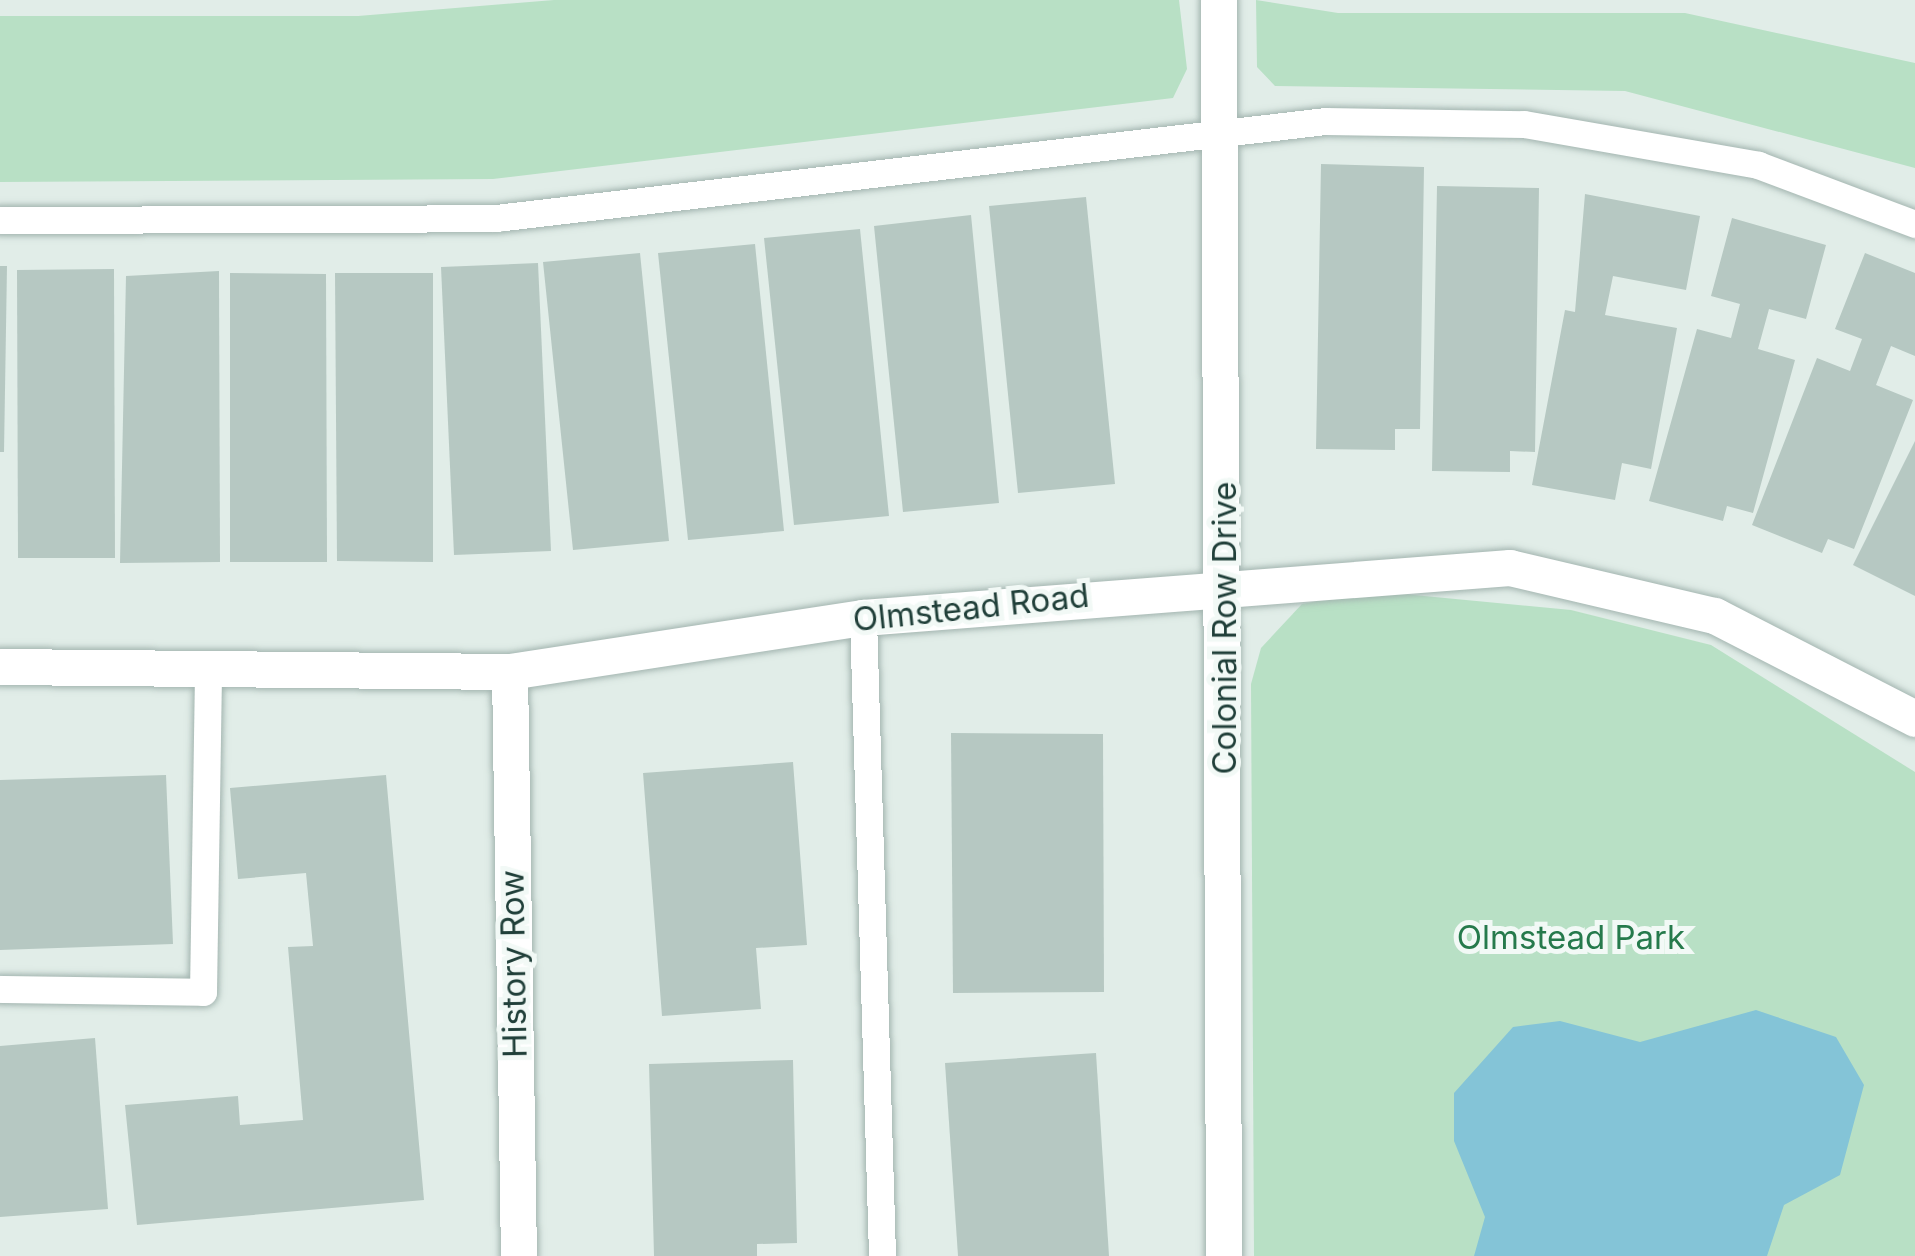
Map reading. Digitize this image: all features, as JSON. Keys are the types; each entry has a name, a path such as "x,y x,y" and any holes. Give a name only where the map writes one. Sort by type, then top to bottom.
{"street":[{"name":"Colonial Row Drive","path":"1220,0 1226,582 1223,1256"},
{"name":"Olmstead Road","path":"0,668 510,672 863,618 1226,582 1510,568 1715,616 1915,719"},
{"name":"History Row","path":"510,672 519,1256"}],"lane":[{"path":"0,220 496,218 1222,130 1524,124 1758,165 1915,224"},
{"path":"863,618 882,1256"},
{"path":"0,989 203,992 208,673"}],"green space":[{"path":"554,0 1179,0 1187,69 1173,98 493,179 0,182 0,16 358,16"},
{"path":"1256,0 1338,13 1685,13 1915,63 1915,168 1625,91 1275,86 1257,67"},
{"name":"Olmstead Park","path":"1372,591 1571,610 1711,645 1915,772 1915,1256 1254,1256 1251,684 1261,648 1302,604"}],"water":[{"path":"1756,1010 1836,1037 1864,1085 1840,1175 1784,1205 1767,1256 1474,1256 1485,1217 1454,1141 1454,1093 1513,1027 1560,1021 1640,1042"}],"building":[{"path":"1321,164 1424,167 1420,429 1395,429 1395,450 1316,449"},
{"path":"1437,186 1539,188 1535,452 1510,451 1510,472 1432,471"},
{"path":"1585,194 1700,216 1686,290 1613,276 1605,315 1677,328 1651,469 1622,463 1615,500 1532,485 1565,310 1575,312"},
{"path":"1086,197 1115,484 1018,493 989,206"},
{"path":"971,215 999,503 903,512 874,226"},
{"path":"1732,218 1826,245 1806,319 1769,309 1758,349 1795,360 1753,513 1727,506 1723,521 1649,501 1697,329 1731,338 1740,304 1711,296"},
{"path":"860,229 889,516 794,525 764,238"},
{"path":"755,244 784,531 688,540 658,253"},
{"path":"640,253 669,541 573,550 543,262"},
{"path":"1865,253 1915,273 1915,356 1891,346 1876,385 1913,400 1854,549 1828,539 1822,553 1752,525 1817,358 1850,371 1862,339 1835,329"},
{"path":"538,263 551,551 454,555 441,267"},
{"path":"0,266 7,266 4,452 0,452"},
{"path":"114,269 115,558 18,558 17,270"},
{"path":"219,271 220,562 120,563 126,276"},
{"path":"230,273 326,274 327,562 230,562"},
{"path":"335,273 433,273 433,562 337,561"},
{"path":"1915,441 1915,596 1853,565"},
{"path":"951,733 1103,734 1104,992 953,993"},
{"path":"793,762 807,945 756,948 761,1009 662,1016 643,773"},
{"path":"166,775 173,944 0,950 0,780"},
{"path":"386,775 424,1200 137,1225 125,1105 238,1096 240,1125 303,1120 288,947 313,946 306,873 238,879 230,788"},
{"path":"95,1038 108,1209 0,1217 0,1046"},
{"path":"1096,1053 1109,1256 958,1256 945,1063"},
{"path":"793,1060 797,1243 757,1244 757,1256 654,1256 649,1064"}]}
